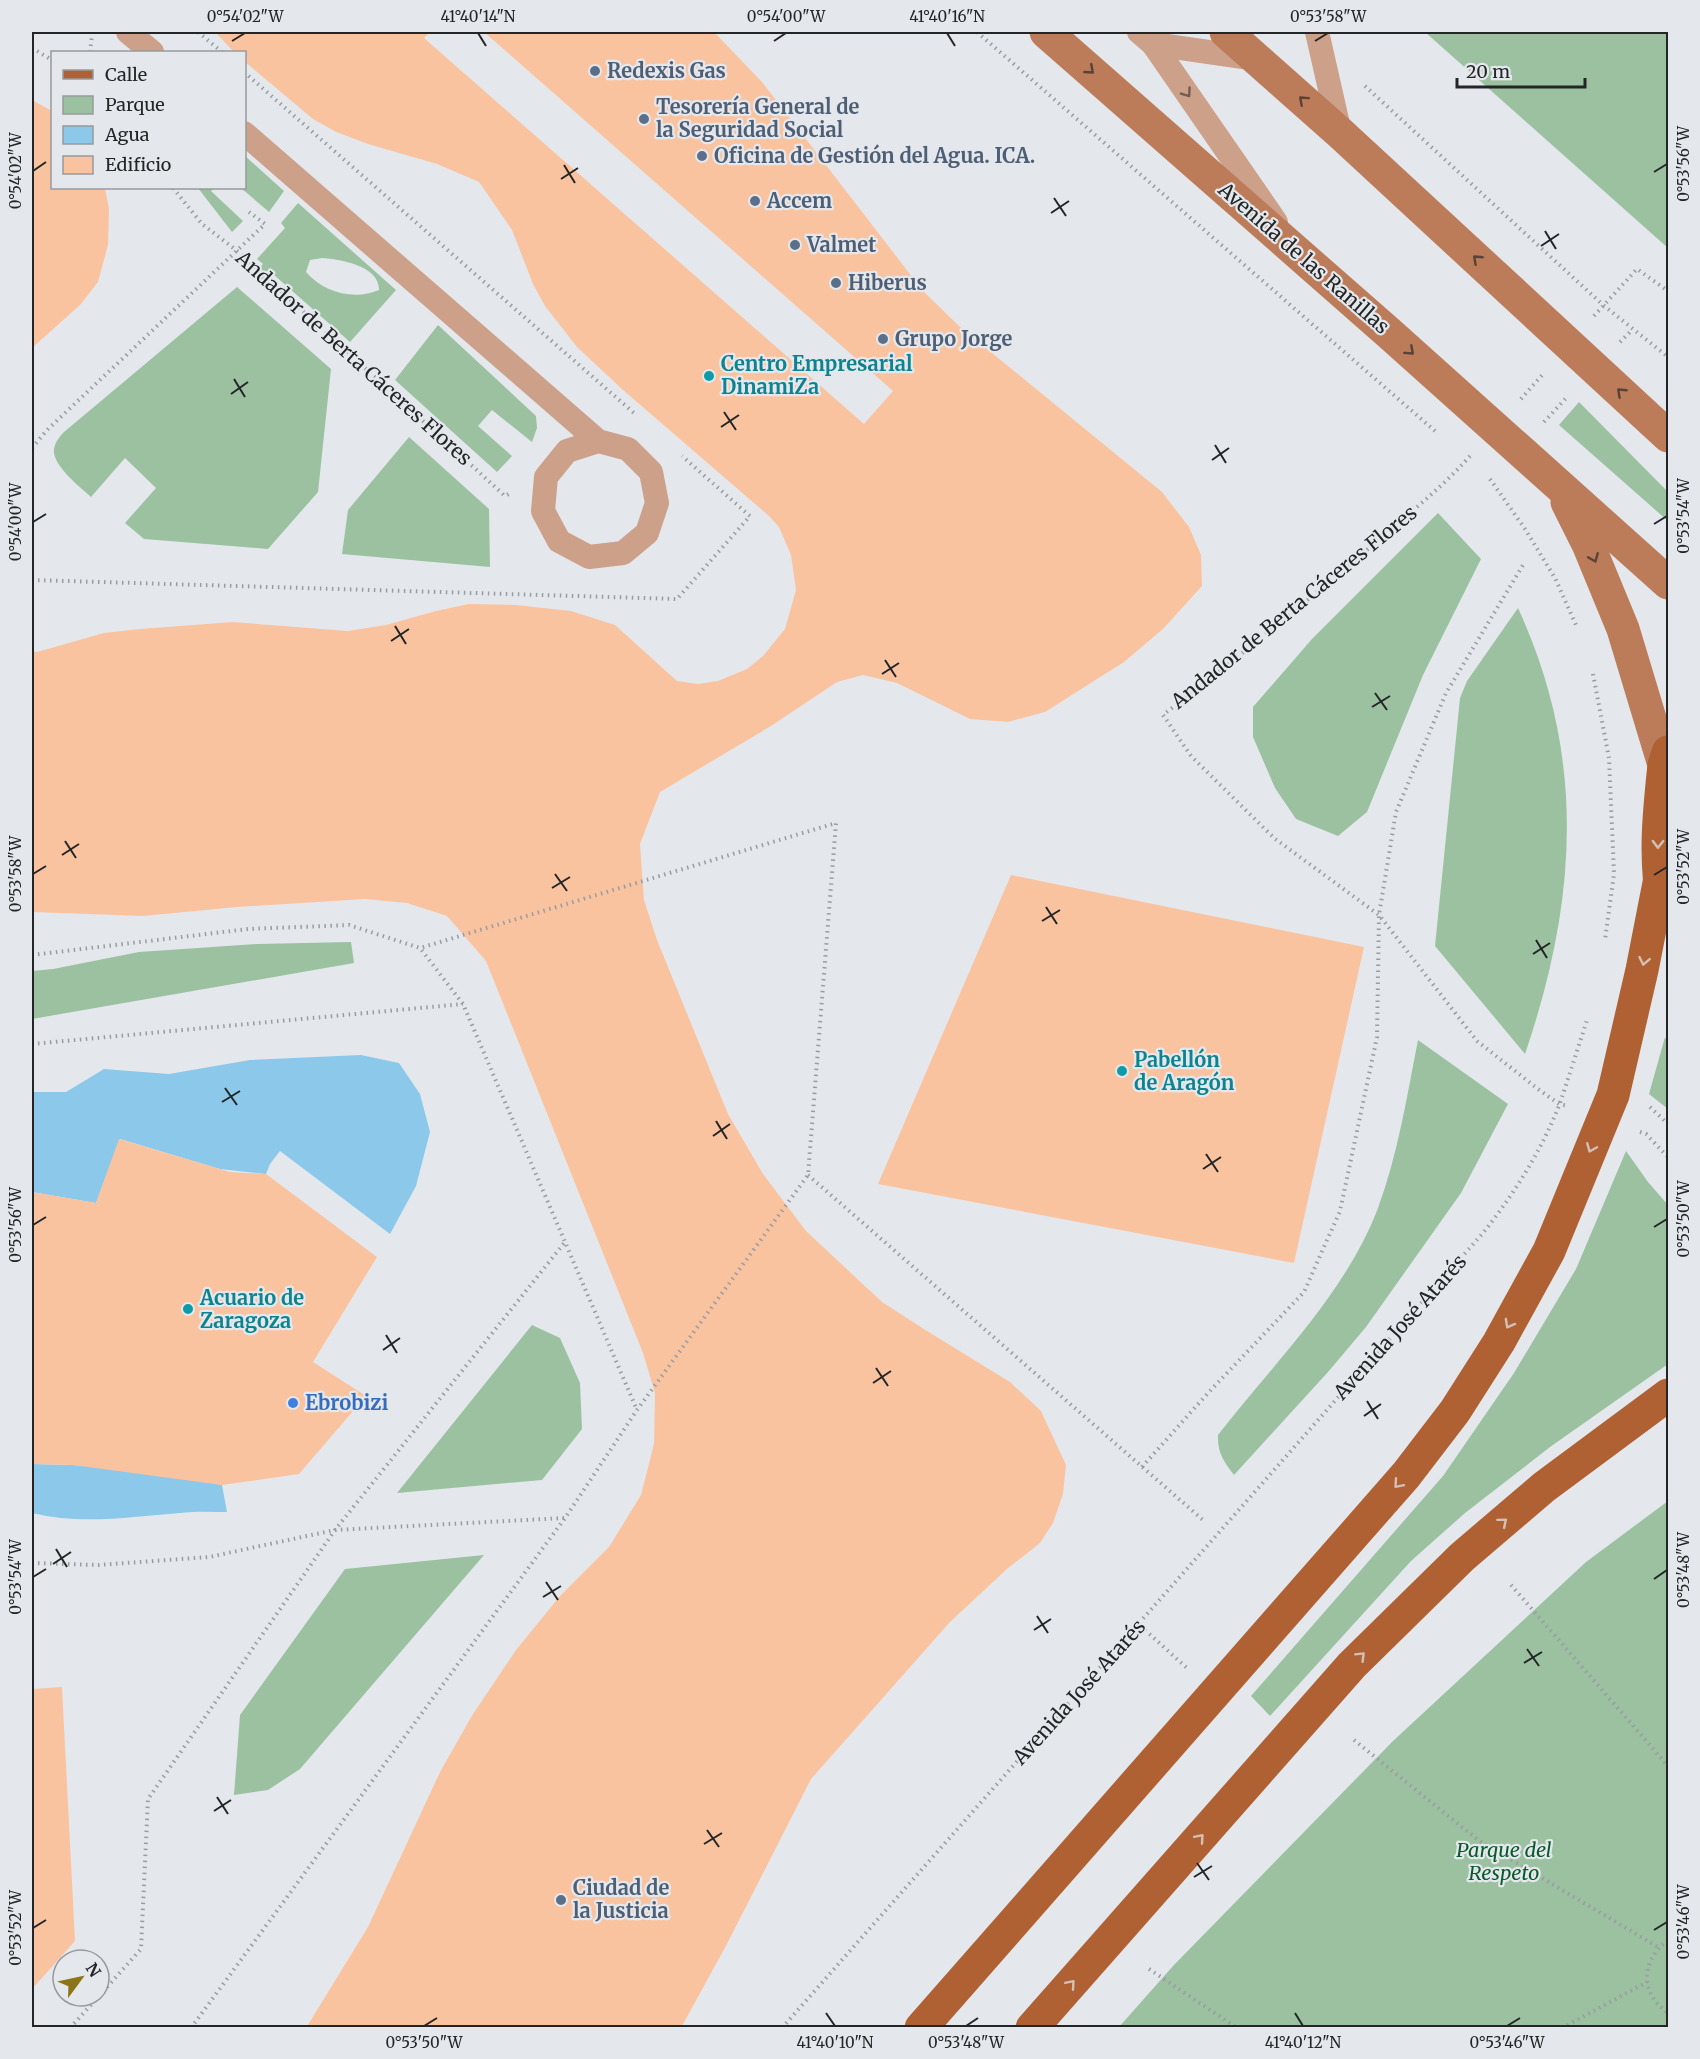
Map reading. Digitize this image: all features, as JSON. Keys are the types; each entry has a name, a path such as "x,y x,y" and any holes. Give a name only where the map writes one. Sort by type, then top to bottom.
{"main road":[{"name":"Avenida de las Ranillas","path":"1046,32 1390,334 1668,583"},
{"path":"1226,32 1340,133 1667,433"},
{"name":"Avenida de las Ranillas","path":"1560,487 1588,544 1623,628 1666,759"},
{"path":"1666,759 1657,847 1659,883 1668,931"},
{"path":"921,2028 1406,1475 1461,1401 1499,1342 1549,1251 1613,1095 1642,970 1659,883"},
{"path":"1032,2028 1352,1665 1403,1613 1462,1557 1544,1487 1668,1395"}],"lane":[{"path":"128,32 151,51"},
{"path":"1317,32 1340,133"},
{"path":"1146,38 1298,254"},
{"path":"1146,38 1257,59"},
{"path":"246,135 598,441 628,449 651,472 657,503 647,533 623,553 589,557 559,541 543,511 546,477 567,451 598,441"}],"path":[{"path":"90,51 92,32"},
{"path":"198,32 221,51"},
{"path":"977,32 1441,436"},
{"path":"32,48 51,59"},
{"path":"1363,84 1632,330 1668,357"},
{"name":"Andador de Berta Cáceres Flores","path":"174,189 202,224 236,250 506,496 546,477"},
{"path":"32,448 46,430 265,224 249,212"},
{"path":"1637,269 1668,291"},
{"path":"1622,340 1632,330"},
{"path":"1545,421 1568,396"},
{"path":"1458,451 1476,466"},
{"path":"1484,474 1492,481 1526,529 1555,578 1576,626"},
{"name":"Andador de Berta Cáceres Flores","path":"1449,479 1275,627 1163,715 1191,756 1274,838 1379,915 1476,1041 1538,1089"},
{"path":"1142,1467 1208,1393 1304,1292 1340,1211 1377,1037 1379,915 1396,812 1446,693 1523,565"},
{"path":"32,580 677,599"},
{"path":"1592,666 1609,770 1614,874 1605,943"},
{"path":"191,2028 565,1518 637,1410 808,1174 836,823 420,948"},
{"path":"32,955 248,929 349,925 420,948 463,1004 637,1410"},
{"path":"32,1044 463,1004"},
{"name":"Avenida José Atarés","path":"782,2028 1507,1203 1544,1137 1559,1104 1591,1011"},
{"path":"808,1174 1203,1520"},
{"path":"111,1983 141,1949 148,1799 335,1530 565,1242"},
{"path":"32,1563 98,1565 209,1557 335,1530 565,1518"},
{"path":"1511,1586 1668,1766"},
{"path":"1145,1630 1180,1662"},
{"path":"1354,1740 1478,1840 1658,1947"},
{"path":"1668,1940 1658,1947 1647,1970 1647,1982 1652,1995 1660,2007 1668,2013"},
{"path":"1149,1969 1237,2028"},
{"path":"1562,2028 1647,1982"},
{"path":"70,2028 88,2008"}],"green space":[{"path":"1425,32 1668,32 1668,248"},
{"path":"246,157 284,191 269,212 242,189 246,189"},
{"path":"199,189 213,189 211,191 243,221 232,232"},
{"path":"298,203 396,290 350,342 273,274 262,286 252,277 263,264 257,259 285,228 281,223","holes":["330,259 358,265 366,270 378,282 379,290 359,295 340,293 321,285 306,272 310,260"]},
{"path":"237,287 331,369 318,492 268,549 144,539 125,523 156,488 125,458 91,497 59,465 54,453 55,444 64,432"},
{"path":"438,325 536,416 537,428 532,442 492,410 478,426 512,456 497,472 395,380"},
{"path":"1579,402 1668,492 1668,521 1559,425"},
{"path":"409,437 489,509 490,567 342,554 348,510"},
{"path":"1438,513 1481,559 1423,675 1367,812 1338,836 1296,819 1275,788 1253,737 1253,707 1312,639"},
{"path":"1518,608 1540,664 1556,719 1564,775 1567,830 1564,885 1556,941 1525,1054 1435,946 1460,698 1467,681"},
{"path":"351,942 354,963 32,1019 32,971 139,952 257,944"},
{"path":"1665,1037 1668,1044 1668,1109 1649,1094"},
{"path":"1418,1040 1508,1104 1461,1193 1366,1327 1234,1475 1222,1457 1218,1435 1307,1327 1347,1269 1364,1239 1378,1208 1391,1167"},
{"path":"1626,1151 1668,1205 1668,1364 1550,1447 1465,1513 1411,1561 1270,1716 1251,1696 1443,1476 1514,1373 1576,1269"},
{"path":"532,1325 560,1338 580,1383 582,1429 542,1480 397,1493"},
{"name":"Parque del Respeto","path":"1668,1501 1668,2027 1119,2027 1173,1966 1393,1741 1586,1562"},
{"path":"484,1555 300,1769 268,1790 234,1795 240,1715 345,1569"}],"water":[{"path":"361,1055 399,1063 420,1094 430,1132 416,1186 390,1234 280,1151 266,1174 220,1169 120,1139 96,1203 32,1192 32,1092 66,1092 104,1069 169,1074 250,1060"},
{"path":"32,1464 149,1471 222,1485 227,1512 87,1519 50,1517 32,1513"}],"building":[{"path":"215,32 430,32 424,38 864,424 893,391 484,32 714,32 762,82 923,291 959,326 1162,492 1189,527 1201,555 1202,586 1163,629 1124,662 1045,712 1008,722 970,719 897,683 863,675 837,682 771,726 660,792 640,844 644,900 657,940 728,1114 763,1174 806,1231 882,1302 1010,1382 1041,1411 1066,1465 1063,1494 1053,1523 1040,1543 1007,1569 950,1622 811,1779 728,1942 681,2028 306,2028 368,1927 440,1772 473,1714 516,1650 560,1596 609,1547 641,1495 654,1444 655,1393 643,1353 486,961 447,916 407,903 365,899 143,916 32,912 32,651 37,652 104,633 140,629 233,622 348,631 386,625 469,604 516,605 571,611 615,625 677,681 698,684 718,681 747,669 763,656 785,629 796,590 791,555 779,527 769,516 623,390 577,347 545,306 533,284 512,230 479,182 437,164 336,132 313,119 246,63 246,51 233,51"},
{"path":"32,100 51,110 51,189 105,189 109,209 108,245 98,282 80,305 32,348"},
{"path":"1011,875 1364,947 1294,1263 878,1184"},
{"name":"Acuario de Zaragoza","path":"119,1139 230,1172 266,1174 377,1257 313,1362 366,1396 299,1474 222,1485 73,1465 32,1464 32,1192 96,1203"},
{"path":"62,1687 75,1941 69,1948 51,1948 51,1968 32,1989 32,1689"}],"place":[{"name":"Redexis Gas","path":"595,71"},
{"name":"Tesorería General de la Seguridad Social","path":"644,119"},
{"name":"Oficina de Gestión del Agua. ICA.","path":"702,156"},
{"name":"Accem","path":"755,201"},
{"name":"Valmet","path":"795,245"},
{"name":"Hiberus","path":"836,283"},
{"name":"Grupo Jorge","path":"883,339"},
{"name":"Centro Empresarial DinamiZa","path":"709,376"},
{"name":"Pabellón de Aragón","path":"1122,1071"},
{"name":"Acuario de Zaragoza","path":"188,1309"},
{"name":"Ebrobizi","path":"293,1403"},
{"name":"Ciudad de la Justicia","path":"561,1900"}]}
